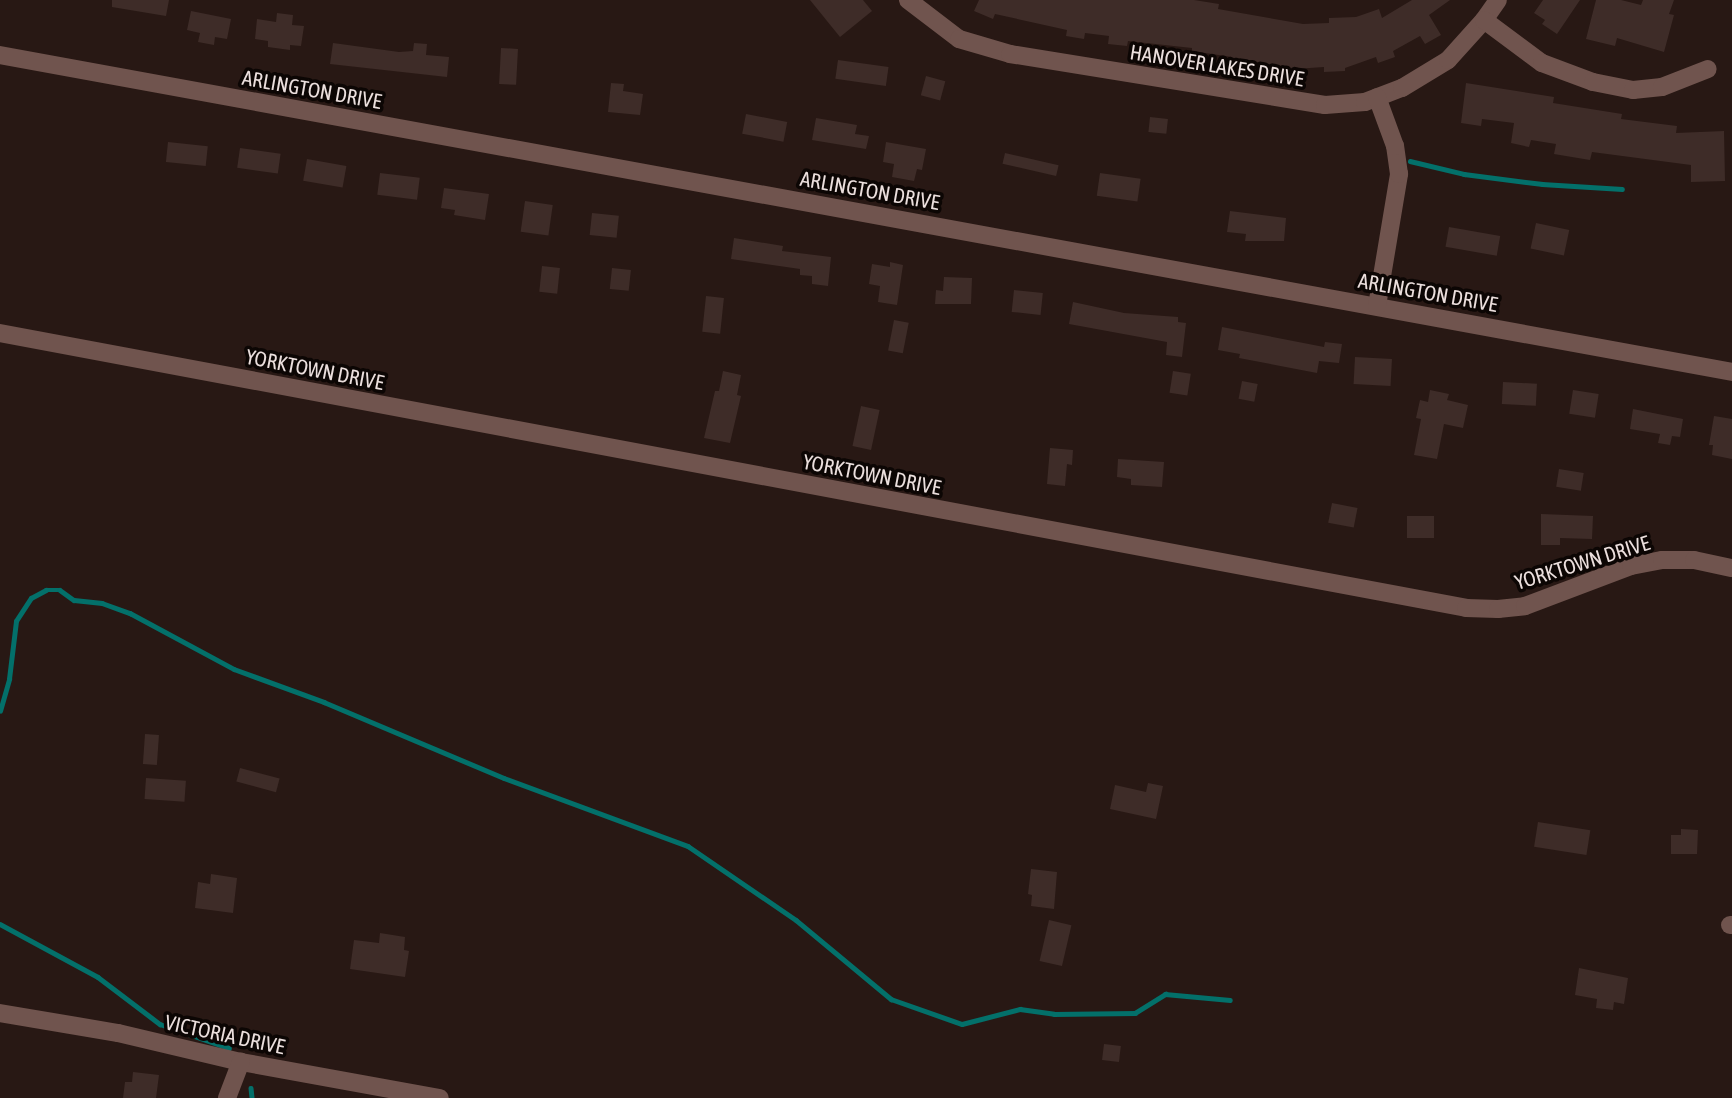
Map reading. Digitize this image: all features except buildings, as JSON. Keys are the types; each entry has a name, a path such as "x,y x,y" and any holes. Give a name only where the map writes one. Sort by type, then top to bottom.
{"street":[{"name":"HANOVER LAKES DRIVE","path":"908,0 960,39 1010,54 1325,106 1365,102 1402,88 1448,60 1498,0"},
{"path":"1484,20 1542,63 1593,82 1633,90 1662,88 1708,69"},
{"name":"ARLINGTON DRIVE","path":"0,55 1732,372"},
{"path":"1377,97 1395,146 1399,174 1377,306"},
{"name":"YORKTOWN DRIVE","path":"0,333 1466,608 1499,609 1525,606 1631,566 1662,560 1694,560 1732,568"},
{"name":"VICTORIA DRIVE","path":"0,1013 118,1033 241,1062 440,1098"},
{"path":"227,1098 241,1062"}],"waterway":[{"path":"1410,161 1464,174 1542,184 1622,189"},
{"path":"0,711 9,679 16,621 31,598 46,590 60,590 74,600 102,603 130,613 234,669 324,702 504,778 688,846 796,920 891,999 962,1024 1020,1009 1054,1014 1135,1013 1165,994 1230,1000"},
{"path":"0,924 98,977 160,1024 229,1048"},
{"path":"251,1088 252,1098"}]}
